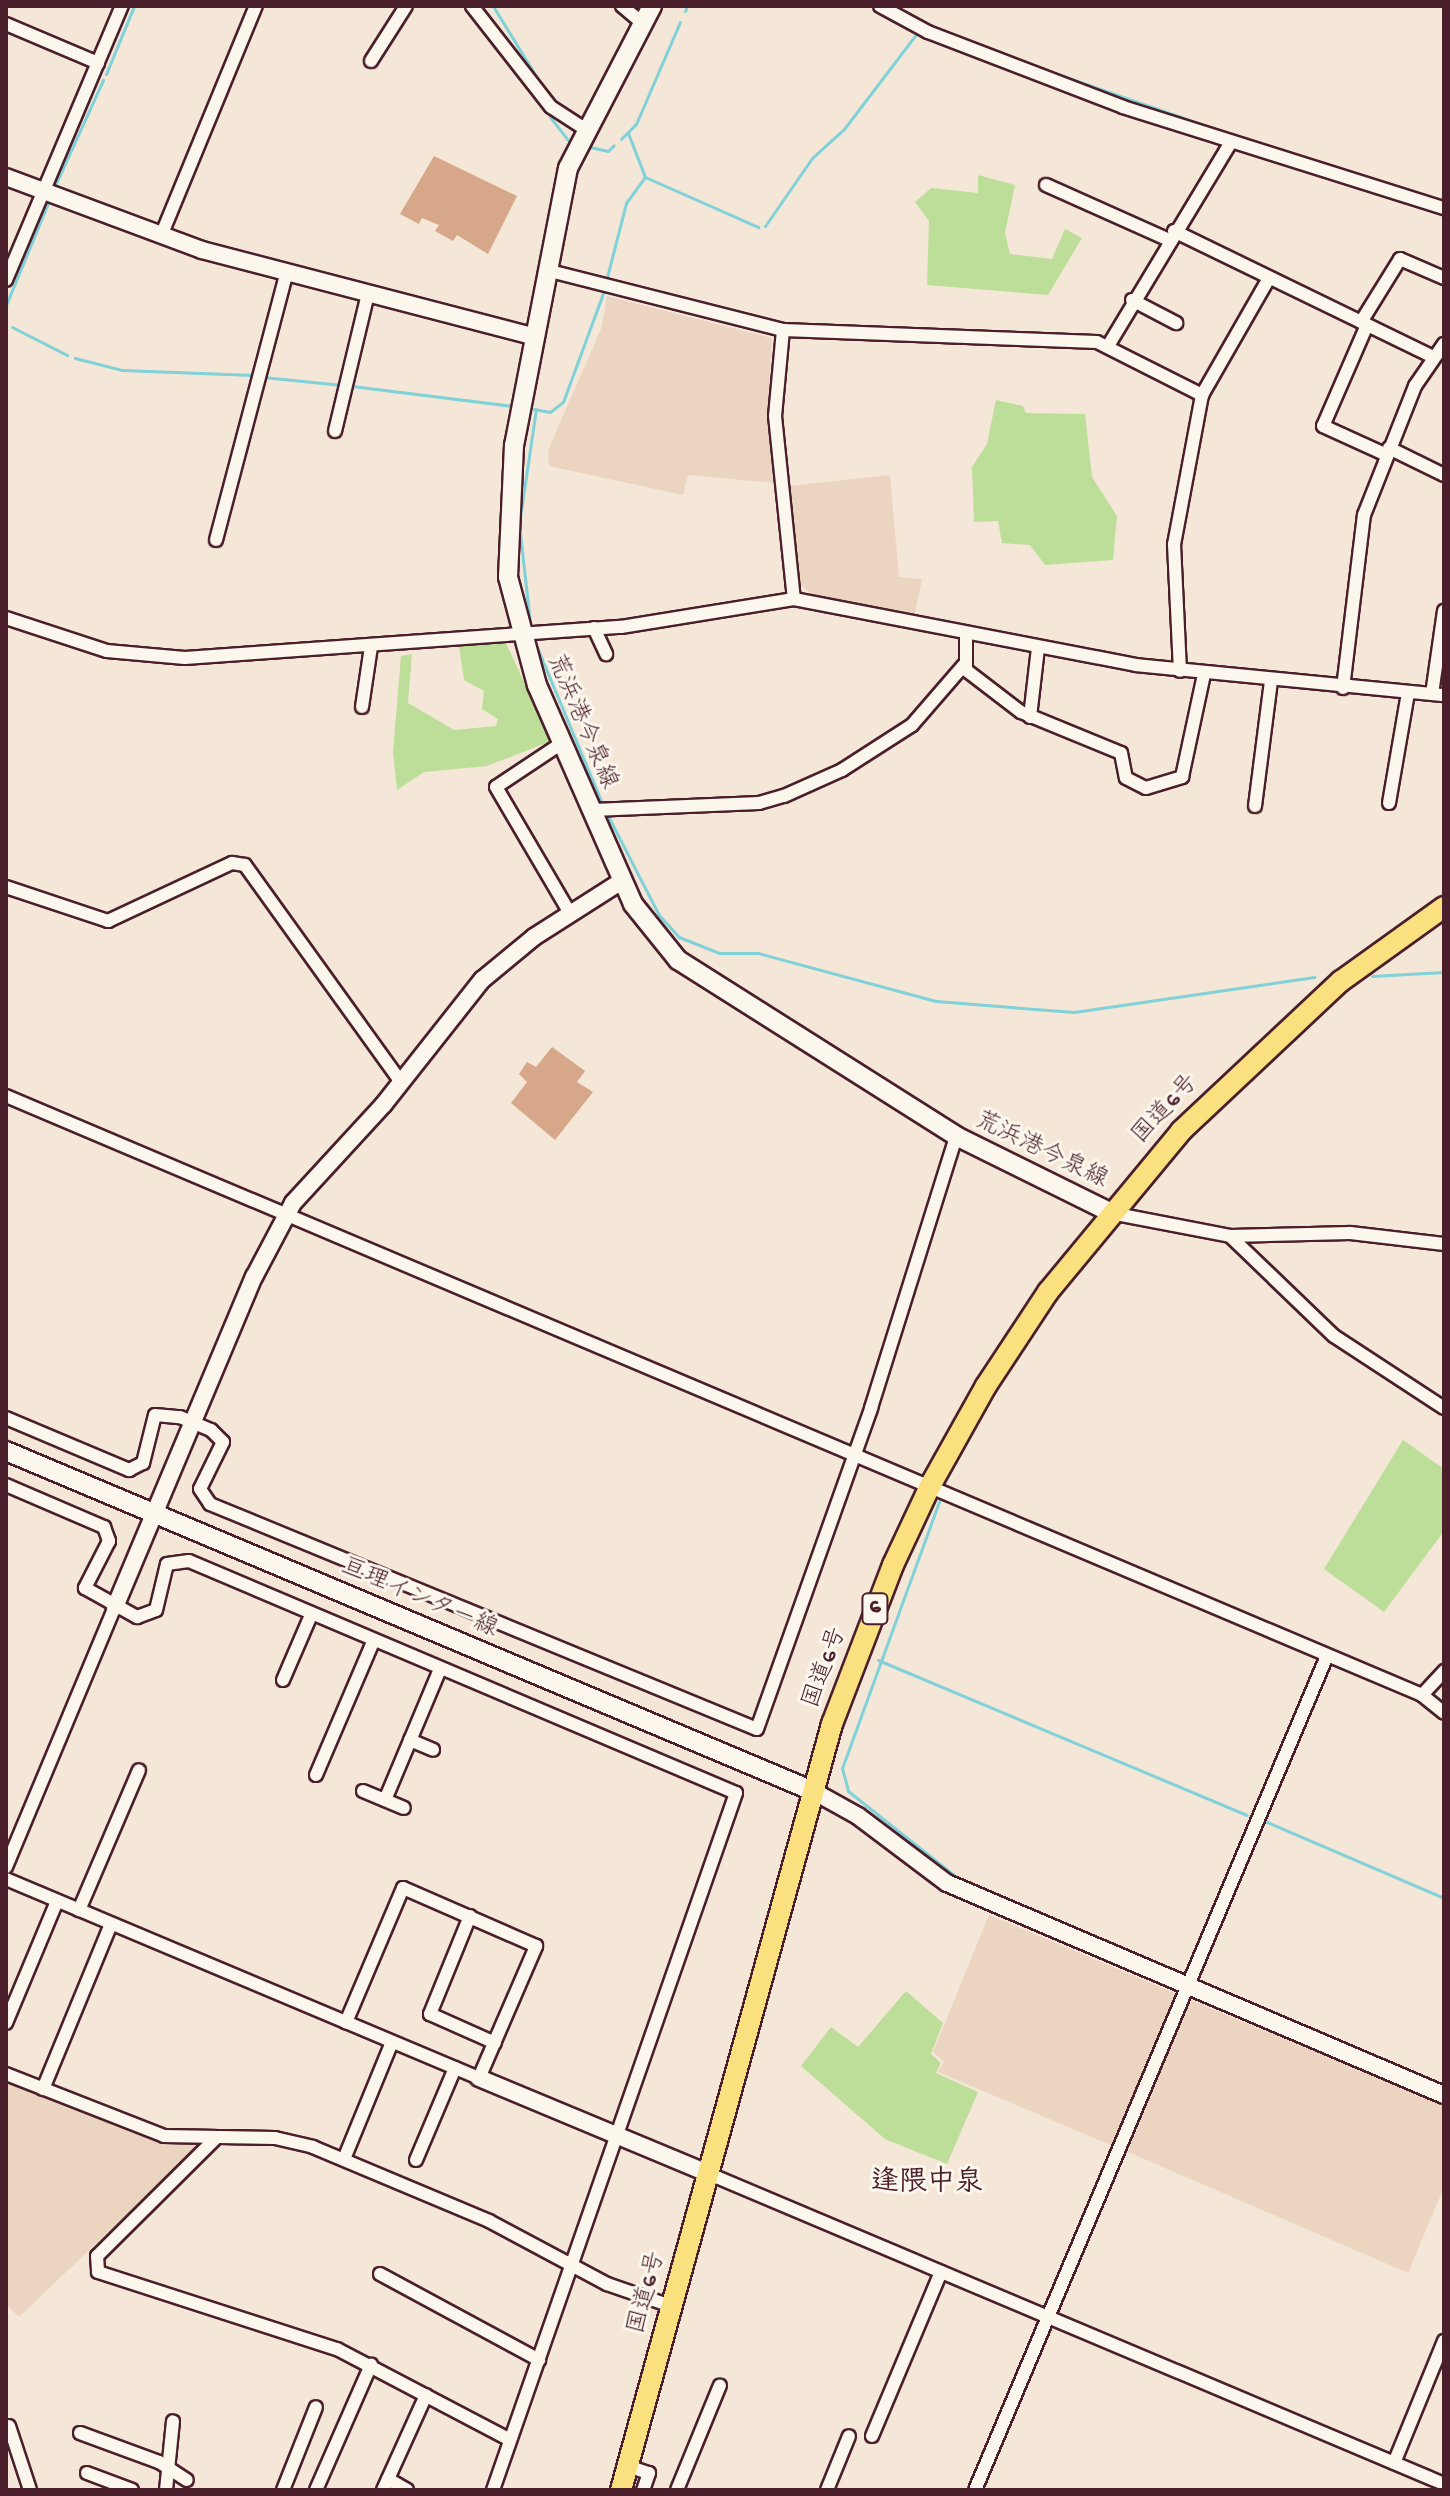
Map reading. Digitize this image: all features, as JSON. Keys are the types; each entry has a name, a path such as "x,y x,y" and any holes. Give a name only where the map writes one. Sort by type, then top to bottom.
{"highway":[{"name":"国道6号","path":"621,2490 813,1791 864,1639 930,1486 1014,1341 1110,1212 1181,1131 1281,1033 1444,907"}],"main road":[{"name":"荒浜港今泉線","path":"652,6 585,129 568,168 546,270 507,494 508,577 520,633 562,743 622,881 653,936 690,969 956,1136 1110,1212"},
{"name":"亘理インター線","path":"6,1451 813,1791"}],"street":[{"path":"6,280 122,6"},
{"path":"161,236 256,6"},
{"path":"371,61 406,6"},
{"path":"472,6 532,86 585,129"},
{"path":"622,6 642,23"},
{"path":"885,7 1026,71 1231,142 1444,208"},
{"path":"6,24 98,63"},
{"path":"1108,346 1132,300 1231,142"},
{"path":"6,177 161,236 533,336"},
{"path":"1046,185 1269,278 1433,357"},
{"path":"1444,278 1400,259 1364,323 1323,426 1444,475"},
{"path":"546,270 783,330 1108,346 1202,395"},
{"path":"216,540 287,272"},
{"path":"1180,671 1174,544 1202,395 1269,278"},
{"path":"335,431 368,294"},
{"path":"1132,300 1176,323"},
{"path":"783,330 775,416 794,599"},
{"path":"1343,688 1364,515 1388,451 1433,357 1444,344"},
{"path":"6,618 107,651 153,658 371,647 594,628 794,599 966,637 1180,671 1438,695 1444,611"},
{"path":"594,628 606,654"},
{"path":"593,810 759,803 784,796 842,770 912,725 964,665 966,637"},
{"path":"362,707 371,647"},
{"path":"1030,717 1038,648"},
{"path":"964,665 1030,717 1121,753 1130,783 1146,788 1178,784 1186,769 1204,674"},
{"path":"1255,806 1271,681"},
{"path":"1389,803 1408,693"},
{"path":"562,743 496,787 570,913"},
{"path":"6,887 108,921 232,863 245,865 401,1082"},
{"path":"6,1867 193,1422 286,1215 401,1082 482,980 570,913 622,881"},
{"path":"6,1096 1422,1695 1444,1713"},
{"path":"6,1418 129,1470 143,1463 155,1415 169,1412 193,1422 223,1442 200,1489 210,1504 748,1730 761,1724 854,1455 956,1136"},
{"path":"1110,1212 1230,1236 1362,1234 1444,1244"},
{"path":"1230,1236 1323,1327 1444,1408"},
{"path":"6,1485 104,1527 109,1541 85,1588 137,1617 152,1613 167,1564 179,1559 736,1793 493,2490"},
{"path":"283,1680 311,1615"},
{"path":"316,1775 373,1642"},
{"path":"975,2490 1327,1656"},
{"path":"385,1800 440,1669"},
{"path":"1422,1695 1444,1671"},
{"path":"410,1740 433,1750"},
{"path":"79,1910 139,1770"},
{"path":"363,1791 404,1808"},
{"path":"813,1791 858,1816 947,1883 1444,2095"},
{"path":"6,1879 1444,2484"},
{"path":"346,2022 403,1888 470,1916 536,1946 479,2078"},
{"path":"6,2023 57,1901"},
{"path":"470,1916 430,2014 495,2043"},
{"path":"43,2089 111,1924"},
{"path":"344,2159 392,2042"},
{"path":"416,2160 455,2068"},
{"path":"6,2074 164,2136 275,2138 344,2159 489,2221 572,2266 671,2306"},
{"path":"215,2139 97,2256 98,2272 371,2365 510,2440"},
{"path":"872,2436 941,2272"},
{"path":"380,2274 539,2360"},
{"path":"1394,2463 1444,2341"},
{"path":"316,2490 371,2365"},
{"path":"677,2490 720,2385"},
{"path":"407,2490 385,2484 426,2395"},
{"path":"283,2490 316,2407"},
{"path":"166,2490 173,2421"},
{"path":"9,2426 30,2490"},
{"path":"80,2433 169,2467 187,2480"},
{"path":"827,2490 849,2436"},
{"path":"627,2466 649,2473 643,2490"},
{"path":"87,2473 132,2490"}],"shaded area":[{"path":"607,296 772,338 767,423 776,483 688,475 683,495 549,466 548,450 601,329"},
{"path":"890,475 899,577 922,579 914,618 813,595 800,584 789,486"},
{"path":"989,1915 1177,1994 1113,2146 938,2072 944,2062 933,2052"},
{"path":"1188,1999 1444,2105 1444,2187 1408,2273 1128,2152"},
{"path":"6,2079 161,2141 198,2146 19,2317 6,2304"}],"green space":[{"path":"978,175 1015,185 1005,233 1010,254 1052,259 1065,229 1082,238 1048,295 927,285 929,221 915,202 931,188 978,193"},
{"path":"996,400 1023,406 1026,413 1085,414 1092,477 1117,516 1113,560 1045,565 1030,545 1002,543 998,521 974,522 972,467 987,444"},
{"path":"506,643 551,741 487,766 424,772 397,790 393,752 401,656 412,654 408,703 454,730 496,726 498,719 482,709 484,691 464,680 459,646"},
{"path":"1403,1440 1444,1469 1444,1531 1384,1612 1324,1569"},
{"path":"906,1991 943,2023 931,2054 941,2063 936,2073 978,2092 947,2164 885,2139 801,2066 831,2027 858,2047"}],"building":[{"path":"434,156 517,196 488,254 457,235 453,241 435,231 439,225 422,218 419,224 400,214"},
{"path":"552,1047 585,1071 577,1082 593,1092 555,1140 511,1103 527,1082 519,1074 527,1062 536,1067"}],"waterway":[{"path":"106,74 134,6"},
{"path":"493,6 542,86"},
{"path":"685,11 687,6"},
{"path":"621,139 636,124 680,22"},
{"path":"924,25 1025,62"},
{"path":"765,226 812,158 844,129 918,32"},
{"path":"1034,66 1226,133"},
{"path":"54,188 103,80"},
{"path":"550,117 568,140"},
{"path":"628,133 645,177"},
{"path":"590,147 608,151 614,145"},
{"path":"1306,158 1444,201"},
{"path":"606,281 626,203 645,177 758,227"},
{"path":"6,305 48,203"},
{"path":"534,409 550,412 563,402 603,293"},
{"path":"12,327 67,355"},
{"path":"75,358 122,370 253,375"},
{"path":"263,377 342,385"},
{"path":"352,386 512,406"},
{"path":"530,623 519,524 536,409"},
{"path":"534,640 602,803"},
{"path":"607,814 659,915 679,937 719,953 758,953 936,1001 1074,1012 1314,977"},
{"path":"1372,976 1444,972"},
{"path":"940,1499 842,1768 848,1791 963,1882"},
{"path":"1030,1521 1188,1590"},
{"path":"1206,1596 1414,1684"},
{"path":"878,1660 1247,1815"},
{"path":"1440,1701 1444,1705"},
{"path":"1267,1822 1444,1898"},
{"path":"1208,1985 1444,2085"}],"district":[{"name":"逢隈中泉","path":"927,2184"}]}
